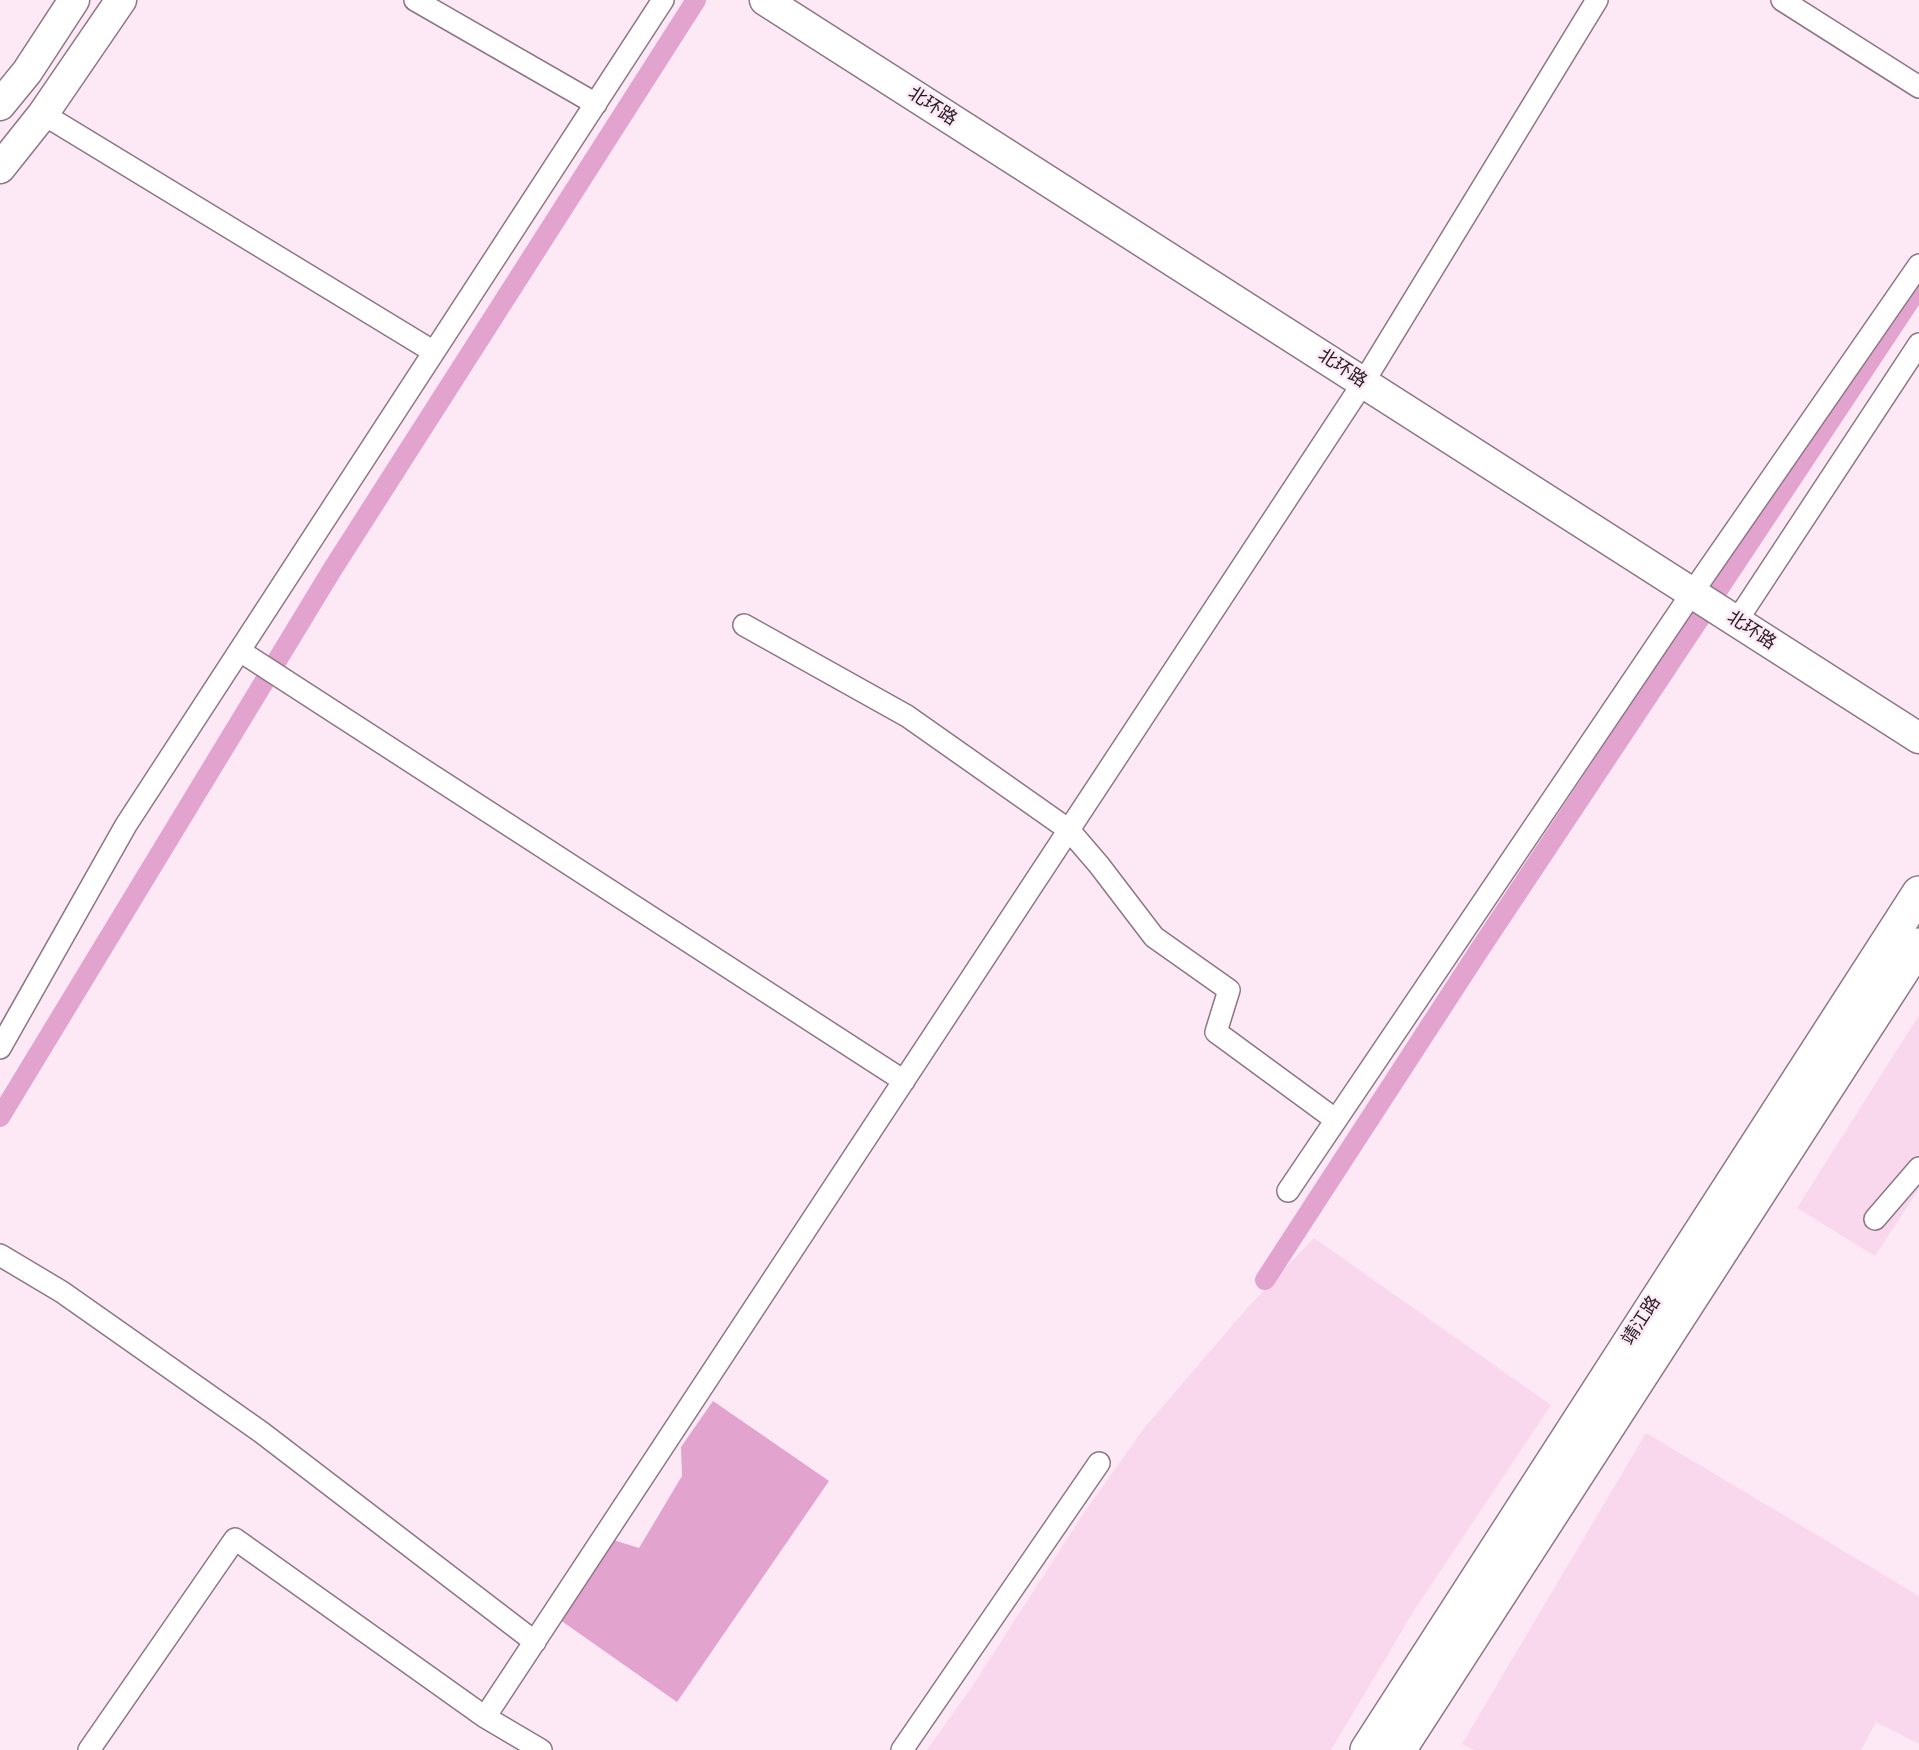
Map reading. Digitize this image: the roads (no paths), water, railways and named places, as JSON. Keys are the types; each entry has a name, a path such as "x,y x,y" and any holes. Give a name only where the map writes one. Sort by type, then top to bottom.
{"main road":[{"path":"0,105 27,72 74,0"},
{"path":"0,168 43,114 121,0"},
{"name":"北环路","path":"765,0 1919,738"},
{"name":"靖江路","path":"1366,1750 1919,893"},
{"name":"靖江路","path":"1399,1750 1919,945"}],"street":[{"path":"415,0 596,104"},
{"path":"0,1048 126,825 663,0"},
{"path":"485,1717 1363,383 1597,0"},
{"path":"1782,0 1919,87"},
{"path":"43,114 434,352"},
{"path":"1288,1191 1692,593 1919,265"},
{"path":"1736,622 1919,344"},
{"path":"744,625 907,716 1069,830 1154,937 1229,990 1216,1032 1336,1120"},
{"path":"240,651 904,1081"},
{"path":"1875,1220 1919,1168"},
{"path":"0,1255 62,1292 261,1432 535,1642"},
{"path":"902,1750 1099,1463"},
{"path":"89,1750 235,1539 485,1717 541,1750"}],"waterway":[{"path":"0,1117 332,570 696,0"},
{"path":"1718,590 1919,287"},
{"path":"1265,1280 1478,952 1700,618"}]}
